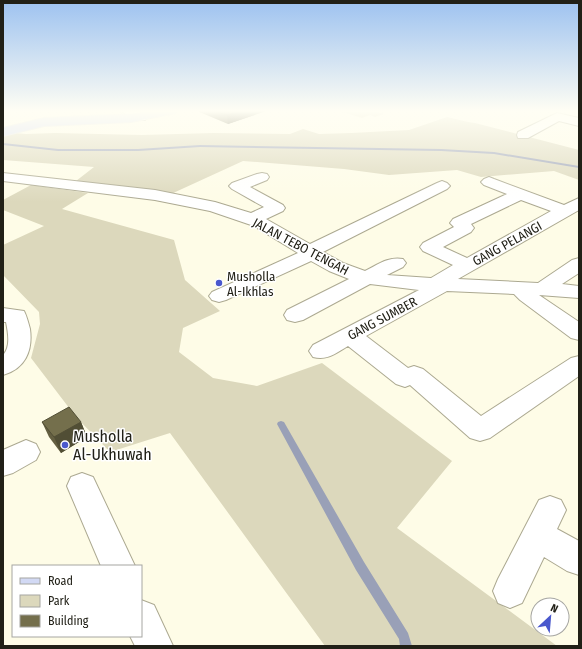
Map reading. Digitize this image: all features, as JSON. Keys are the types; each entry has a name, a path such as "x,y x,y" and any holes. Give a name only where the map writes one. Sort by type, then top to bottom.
{"street":[{"name":"JALAN TEBO TENGAH","path":"3,177 166,198 206,205 251,219 278,232 346,273 367,278 439,284 544,288 579,292"},
{"path":"251,219 277,208 237,186 262,177"},
{"path":"489,182 520,194 572,207"},
{"path":"219,296 311,252 442,186"},
{"path":"468,265 429,247 465,228 459,223 520,194"},
{"name":"GANG PELANGI","path":"439,284 468,265 572,207"},
{"path":"295,316 396,263"},
{"path":"544,288 579,264"},
{"name":"GANG SUMBER","path":"321,351 439,284"},
{"path":"519,287 527,296 579,333"},
{"path":"3,315 16,316 20,337 17,356 12,363 3,367"},
{"path":"349,335 405,378 414,375 480,430 579,364"},
{"path":"82,486 118,565"},
{"path":"510,591 544,523 579,559"},
{"path":"142,620 154,646"}],"green space":[{"path":"3,141 545,141 579,150 579,180 554,171 481,177 457,170 389,175 344,169 243,161 171,194 76,181 94,167 3,160"},
{"path":"31,185 88,193 62,209 174,240 185,280 220,311 183,328 179,352 213,378 257,386 322,363 452,461 397,528 530,626 530,637 545,637 557,646 325,646 170,433 110,452 76,417 31,358 40,324 39,312 3,275 3,245 44,226 3,210 3,200"}],"building":[{"path":"69,407 81,422 54,437 42,422"}],"waterway":[{"path":"3,144 58,150 138,150 200,146 441,150 494,153 579,167"},
{"path":"281,424 360,566 404,637 406,646"}],"place":[{"name":"Musholla Al-Ikhlas","path":"219,283"},
{"name":"Musholla Al-Ukhuwah","path":"65,445"}]}
